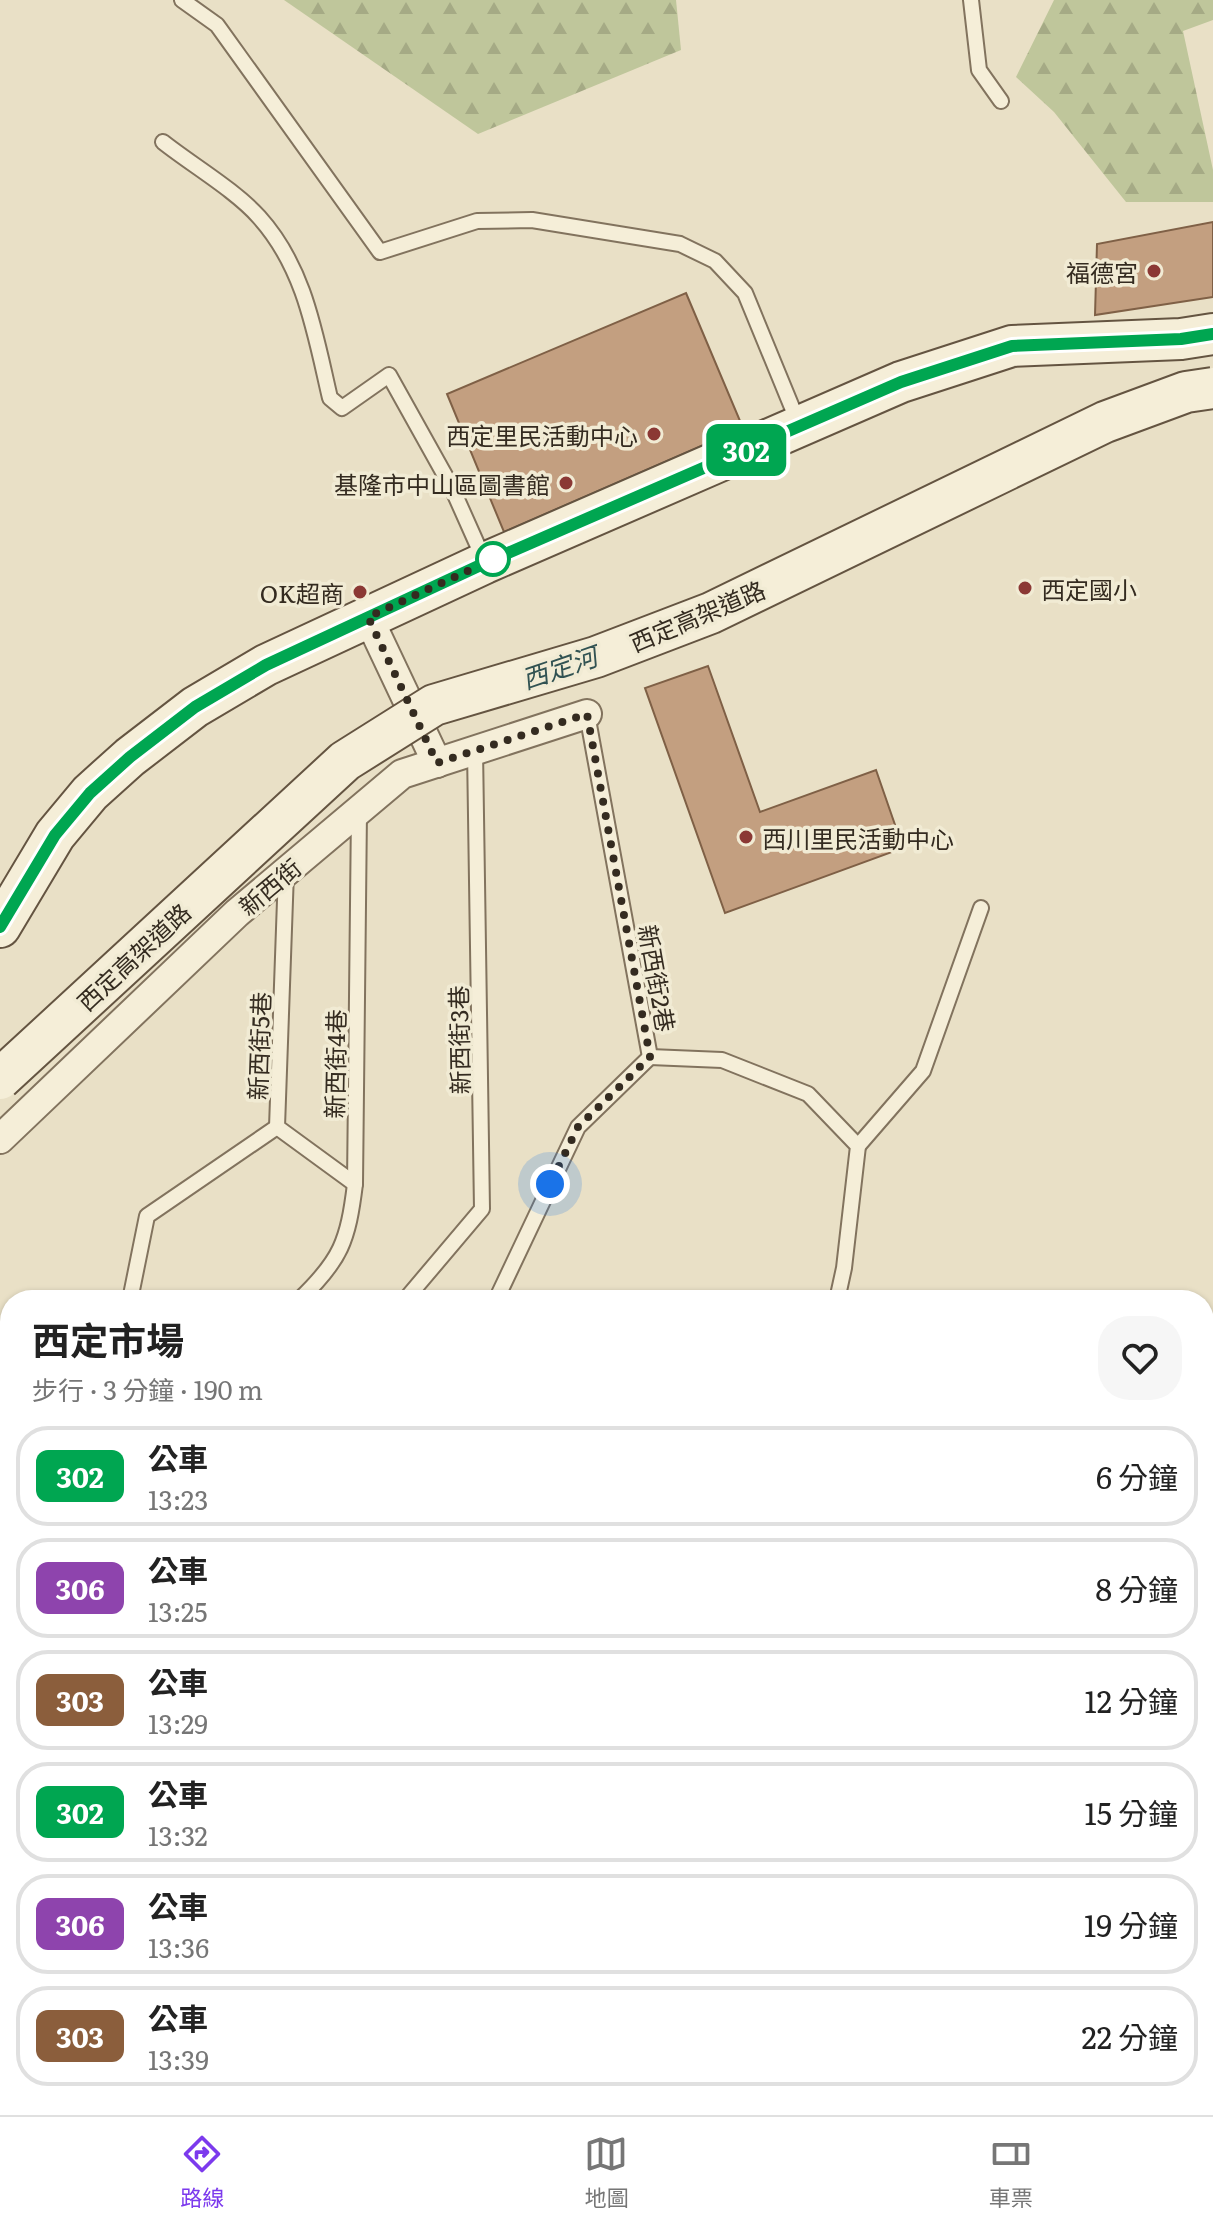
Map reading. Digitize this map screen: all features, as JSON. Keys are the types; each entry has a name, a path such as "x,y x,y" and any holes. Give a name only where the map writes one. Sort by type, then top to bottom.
{"street":[{"path":"0,927 55,835 90,793 130,757 195,707 266,665 485,563 901,382 1012,346 1181,339 1213,334"},
{"name":"西定高架道路","path":"0,1079 345,761 434,705 596,657 711,613 1105,422 1186,392 1213,388"},
{"path":"368,617 437,763"},
{"name":"新西街","path":"0,1139 237,913 402,774 587,714"}],"lane":[{"path":"182,0 217,25 380,252 477,221 532,220 680,244 715,261 745,293 800,426"},
{"path":"971,0 979,70 1001,101"},
{"path":"163,142 259,216 291,263 307,299 330,398 342,408 389,375 452,488 485,563"},
{"name":"新西街2巷","path":"501,1290 578,1127 650,1057 587,714"},
{"name":"新西街3巷","path":"413,1290 482,1209 475,750"},
{"name":"新西街4巷","path":"310,1290 328,1273 349,1233 355,1184 359,810"},
{"name":"新西街5巷","path":"286,871 277,1127 355,1184"},
{"path":"839,1290 858,1146 923,1071 981,908"},
{"path":"650,1057 722,1060 808,1094 858,1146"},
{"path":"132,1290 147,1216 277,1127"}],"green space":[{"path":"284,0 676,0 681,50 478,134"},
{"path":"1054,0 1213,0 1213,20 1183,31 1213,170 1213,202 1126,202 1054,112 1016,77"}],"building":[{"name":"福德宮","path":"1213,222 1213,297 1095,315 1097,244"},
{"path":"686,293 743,428 504,532 447,394"},
{"path":"708,666 760,812 876,770 903,848 725,913 645,688"}],"bus line":[{"name":"302","path":"0,927 55,835 90,793 130,757 195,707 266,665 485,563 901,382 1012,346 1181,339 1213,334"}],"place":[{"name":"福德宮","path":"1154,271"},
{"name":"西定里民活動中心","path":"654,434"},
{"name":"基隆市中山區圖書館","path":"566,483"},
{"name":"西定國小","path":"1025,588"},
{"name":"OK超商","path":"360,592"},
{"name":"西川里民活動中心","path":"746,837"}],"route":[{"path":"493,559 500,556 368,617 437,763 587,714 650,1057 578,1127 550,1184"}],"water label":[{"name":"西定河","path":"559,666"}]}
